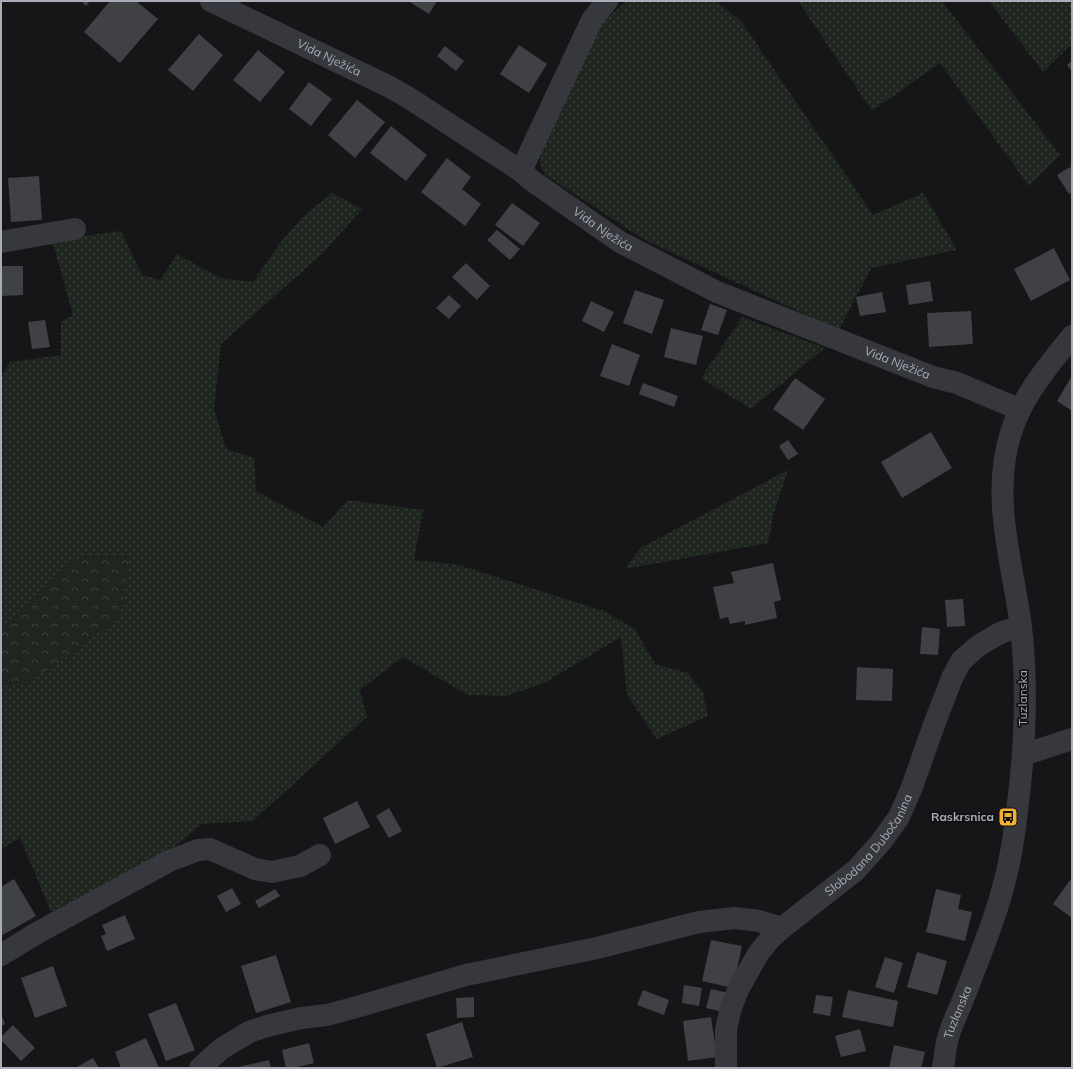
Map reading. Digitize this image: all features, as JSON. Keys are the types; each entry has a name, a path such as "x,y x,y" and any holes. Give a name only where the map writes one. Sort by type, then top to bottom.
{"street":[{"name":"Vida Nježića","path":"212,1 390,87 521,171 530,180 620,242 717,292 933,377 957,383 1019,409"},
{"path":"521,171 592,20 607,1"},
{"path":"1,242 75,229"},
{"name":"Tuzlanska","path":"943,1068 948,1037 1002,895 1018,811 1024,699 1021,626 1006,545 1003,500 1003,478 1009,437 1019,409 1029,392 1072,336"},
{"name":"Slobodana Dubočanina","path":"726,1068 726,1029 738,990 758,954 770,939 782,928 856,870 881,842 899,817 912,787 952,678 962,662 978,646 1000,633 1021,626"},
{"path":"1022,755 1072,739"},
{"path":"1,955 38,933 169,862 198,850 210,849 255,869 272,872 300,866 320,855"},
{"path":"200,1068 221,1049 249,1032 301,1018 327,1015 466,975 597,948 699,922 735,918 759,921 782,928"}],"green space":[{"path":"627,1 716,1 741,21 873,215 923,193 957,250 871,268 839,330 643,239 544,174 540,162 542,146 591,42 606,19"},
{"path":"798,1 942,1 1060,155 1029,186 940,63 872,111"},
{"path":"989,1 1072,1 1072,44 1043,72"},
{"path":"332,193 362,209 324,252 221,344 214,409 226,449 254,458 256,491 323,527 348,500 423,510 414,560 455,564 604,611 635,629 655,664 688,673 703,692 708,716 657,739 627,695 621,637 544,683 506,696 468,695 403,657 360,690 367,717 253,821 202,824 165,854 51,912 20,838 1,849 1,684 23,685 80,557 57,576 8,622 1,633 1,376 10,362 61,355 61,322 73,315 52,240 121,231 142,275 160,280 177,254 220,278 253,282 283,239 304,216"},
{"path":"742,317 825,348 751,409 701,378"},
{"path":"788,470 774,512 768,543 625,569 640,548"},
{"path":"80,557 129,557 121,616 66,658 22,685 1,684 1,633 7,622"}],"building":[{"path":"81,1 90,1 86,6"},
{"path":"110,1 136,1 158,19 120,63 84,32"},
{"path":"408,1 437,1 429,14"},
{"path":"199,34 223,55 193,91 168,70"},
{"path":"519,45 547,64 529,93 500,74"},
{"path":"445,46 464,61 456,71 437,56"},
{"path":"258,50 285,72 260,102 233,80"},
{"path":"1072,61 1072,71 1067,65"},
{"path":"309,82 332,99 311,126 289,109"},
{"path":"357,100 385,122 355,158 328,135"},
{"path":"391,126 427,155 406,181 370,153"},
{"path":"447,158 471,177 462,189 481,204 465,226 421,192"},
{"path":"1070,167 1072,170 1072,192 1069,194 1057,175"},
{"path":"39,176 42,220 11,222 8,178"},
{"path":"512,203 540,223 523,246 495,225"},
{"path":"497,230 520,249 510,260 487,240"},
{"path":"1054,248 1070,280 1031,301 1014,269"},
{"path":"466,263 490,286 477,300 452,277"},
{"path":"1,266 23,266 23,295 1,296"},
{"path":"930,281 933,301 909,305 906,285"},
{"path":"635,290 664,300 652,334 623,323"},
{"path":"882,292 886,312 860,316 856,297"},
{"path":"449,295 461,306 449,319 436,308"},
{"path":"591,301 614,312 604,332 582,321"},
{"path":"710,304 727,310 718,335 701,330"},
{"path":"971,311 973,344 929,347 927,313"},
{"path":"45,320 50,347 32,349 28,322"},
{"path":"671,328 703,336 696,365 664,357"},
{"path":"612,344 640,355 629,386 600,376"},
{"path":"795,378 825,399 803,430 773,409"},
{"path":"1070,379 1072,380 1072,411 1057,401"},
{"path":"643,383 678,396 674,407 639,394"},
{"path":"931,432 952,468 902,498 881,462"},
{"path":"788,440 798,454 788,460 779,446"},
{"path":"773,563 781,600 774,602 777,618 745,625 745,621 730,624 728,617 720,619 713,587 734,583 731,572"},
{"path":"963,599 965,626 947,627 945,600"},
{"path":"922,627 940,629 938,655 920,654"},
{"path":"857,667 893,669 892,701 856,700"},
{"path":"357,801 370,827 335,844 323,818"},
{"path":"389,808 402,831 389,838 376,816"},
{"path":"14,879 36,916 1,936 1,887"},
{"path":"1070,880 1072,882 1072,918 1053,904"},
{"path":"232,888 241,904 226,912 217,896"},
{"path":"275,889 280,896 259,908 255,901"},
{"path":"936,889 961,895 958,909 972,912 965,941 926,932"},
{"path":"125,915 135,939 107,951 101,936 106,934 102,925"},
{"path":"711,940 742,946 733,988 702,981"},
{"path":"917,952 947,961 937,995 907,987"},
{"path":"276,955 291,1002 256,1013 241,966"},
{"path":"885,957 903,963 894,993 875,987"},
{"path":"53,966 67,1006 35,1018 21,978"},
{"path":"684,985 702,988 699,1006 682,1003"},
{"path":"711,989 729,993 724,1012 706,1008"},
{"path":"643,990 669,1000 664,1015 637,1005"},
{"path":"848,990 898,1001 893,1027 842,1017"},
{"path":"816,995 833,997 830,1016 813,1013"},
{"path":"474,997 474,1017 457,1018 456,998"},
{"path":"176,1003 195,1050 166,1061 148,1014"},
{"path":"1,1014 5,1024 1,1026"},
{"path":"711,1017 717,1057 688,1061 683,1021"},
{"path":"462,1022 473,1057 437,1068 426,1034"},
{"path":"13,1025 35,1048 21,1061 1,1040 1,1037"},
{"path":"860,1029 866,1051 841,1057 835,1036"},
{"path":"146,1038 159,1068 121,1068 115,1052"},
{"path":"309,1043 314,1063 294,1068 286,1068 282,1050"},
{"path":"894,1045 925,1052 921,1068 889,1068"},
{"path":"93,1058 99,1068 75,1068"},
{"path":"269,1060 271,1068 238,1068 238,1067"}],"place":[{"name":"Raskrsnica","path":"1008,817"}]}
